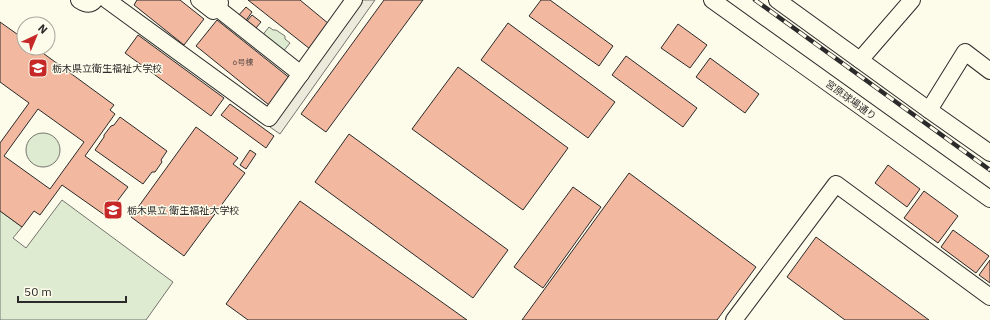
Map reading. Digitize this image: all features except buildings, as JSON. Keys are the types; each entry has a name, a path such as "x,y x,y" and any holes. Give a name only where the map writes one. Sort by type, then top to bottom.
{"street":[{"path":"78,0 89,4 93,3 95,0"},
{"path":"107,0 269,118 301,74 337,16 354,0"},
{"path":"199,0 213,11 219,4 301,74"},
{"name":"宮原球場通り","path":"712,0 990,199"},
{"path":"778,0 990,153"},
{"path":"860,60 912,0"},
{"path":"929,110 965,52 990,71"},
{"path":"734,320 836,184 990,297"}],"green space":[{"path":"269,27 285,36 285,39 290,43 282,53 261,37"},
{"path":"40,133 46,133 55,138 59,144 59,156 55,162 46,167 40,167 31,162 26,153 26,147 31,138"},
{"path":"62,200 173,282 146,320 0,320 0,211 22,227 13,238 26,248"}],"shaded area":[{"path":"362,0 375,0 280,134 270,127"}],"railway":[{"path":"755,0 990,170"}],"place":[{"name":"栃木県立衛生福祉大学校","path":"38,68"},
{"name":"栃木県立 衛生福祉大学校","path":"113,210"}]}
